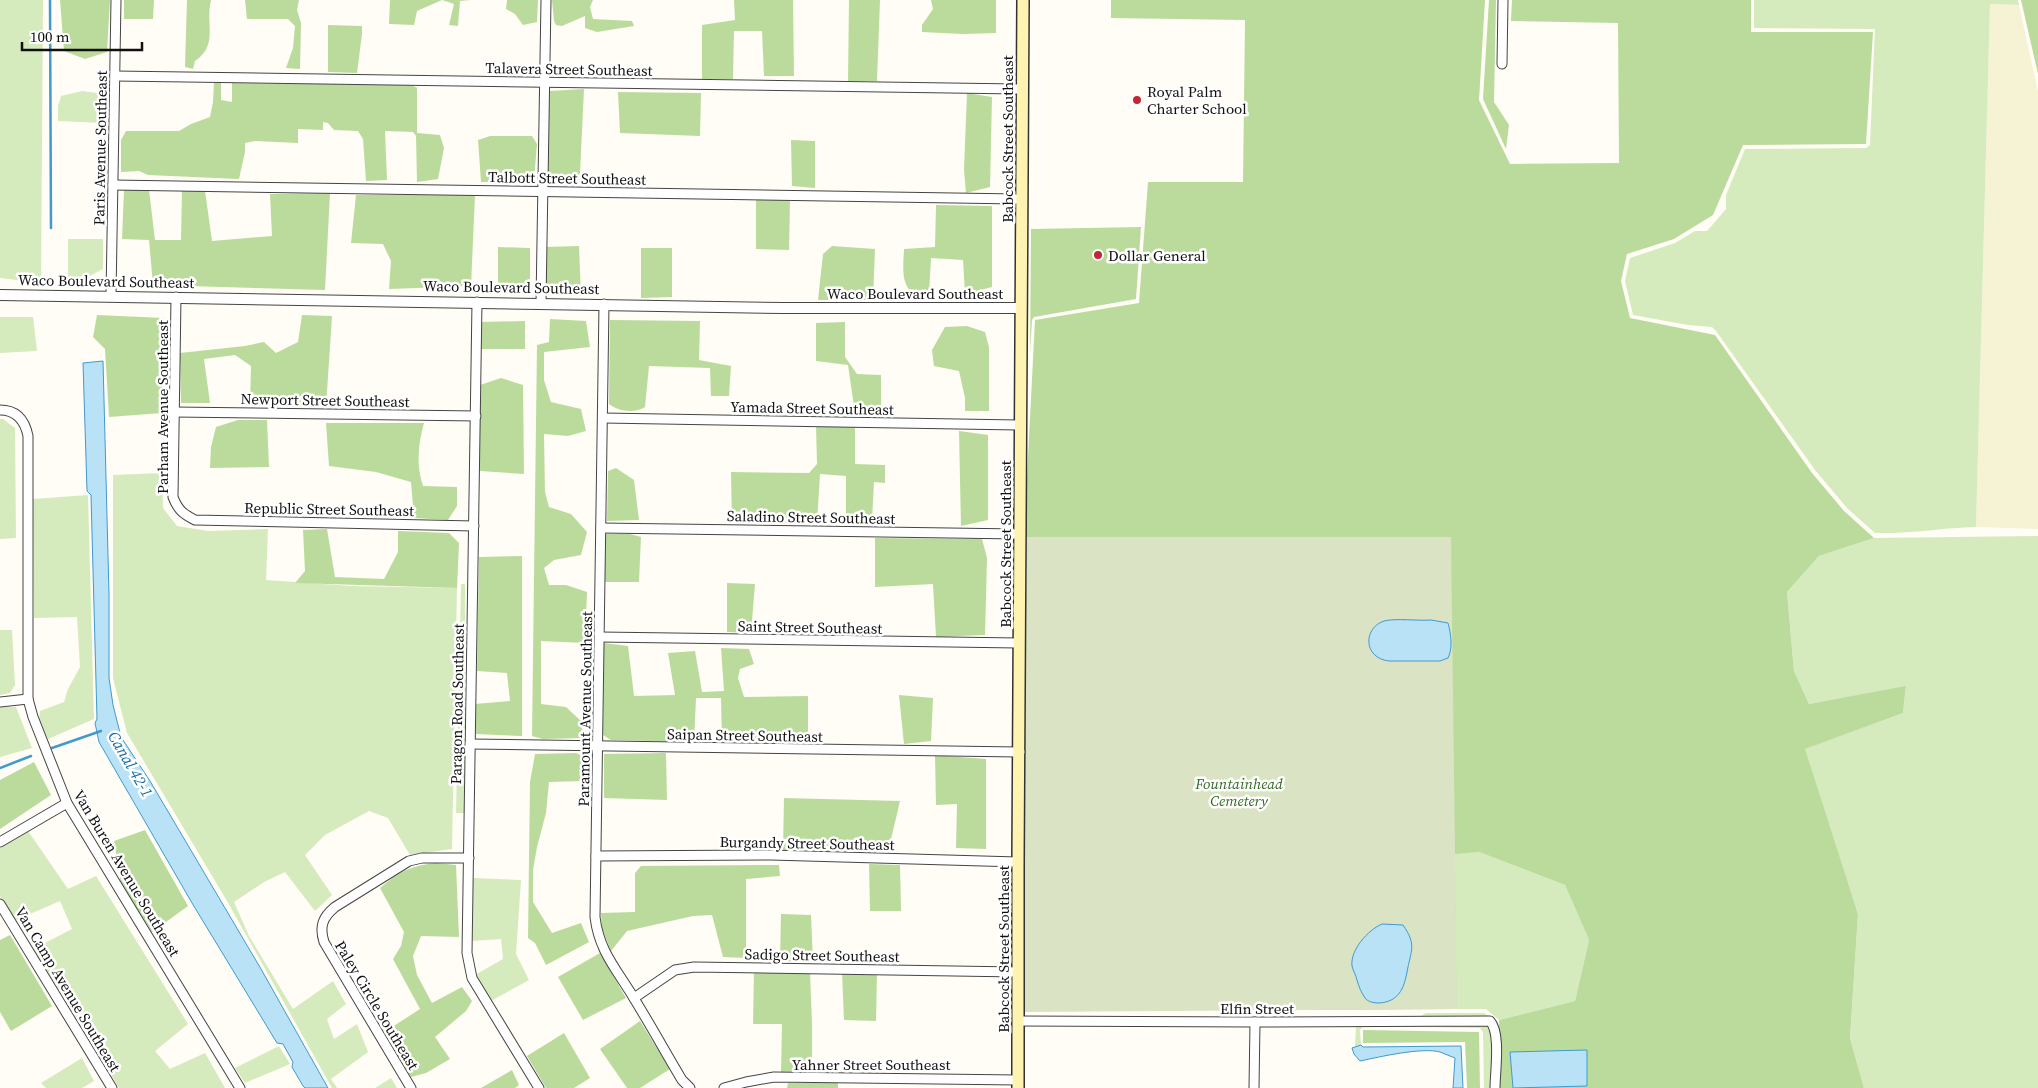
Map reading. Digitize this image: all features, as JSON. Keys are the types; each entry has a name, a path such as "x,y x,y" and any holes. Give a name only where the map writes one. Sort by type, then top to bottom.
{"main road":[{"name":"Babcock Street Southeast","path":"1018,1084 1023,0"}],"street":[{"name":"Paris Avenue Southeast","path":"112,296 116,0"},
{"path":"541,302 546,0"},
{"path":"1502,64 1503,0"},
{"name":"Talavera Street Southeast","path":"115,76 1022,89"},
{"name":"Talbott Street Southeast","path":"113,185 1021,199"},
{"name":"Waco Boulevard Southeast","path":"0,295 541,302 784,308 1021,308"},
{"name":"Parham Avenue Southeast","path":"176,297 173,497 178,509 184,515"},
{"name":"Paragon Road Southeast","path":"477,302 467,953 472,978 539,1088"},
{"name":"Paramount Avenue Southeast","path":"604,304 595,917 597,934 601,945 682,1080 690,1088"},
{"name":"Van Buren Avenue Southeast","path":"0,410 14,413 22,419 26,425 28,436 28,699 33,717 67,803 240,1088"},
{"name":"Newport Street Southeast","path":"174,412 476,416"},
{"name":"Yamada Street Southeast","path":"603,418 1020,425"},
{"name":"Republic Street Southeast","path":"184,515 195,520 474,526"},
{"name":"Saladino Street Southeast","path":"601,528 1020,534"},
{"name":"Saint Street Southeast","path":"600,638 1019,643"},
{"path":"0,702 28,699"},
{"name":"Saipan Street Southeast","path":"470,744 1020,752"},
{"path":"0,842 67,803"},
{"name":"Burgandy Street Southeast","path":"596,856 771,855 1018,862"},
{"name":"Paley Circle Southeast","path":"411,1088 324,942 321,932 322,924 326,914 334,907 409,861 422,858 468,858"},
{"name":"Van Camp Avenue Southeast","path":"0,904 112,1088"},
{"name":"Sadigo Street Southeast","path":"634,998 675,970 694,967 1018,972"},
{"name":"Elfin Street","path":"1018,1021 1490,1021 1494,1026 1496,1041 1495,1088"},
{"path":"1254,1088 1255,1022"},
{"name":"Yahner Street Southeast","path":"724,1088 774,1077 1018,1084"}],"shaded area":[{"path":"1990,4 2019,5 2038,91 2038,529 1976,527"}],"green space":[{"path":"0,0 43,0 41,283 0,278"},
{"path":"60,0 110,0 107,52 85,59 64,51"},
{"path":"124,0 154,0 153,19 124,19"},
{"path":"187,0 211,0 209,41 207,48 195,61 193,69 185,67"},
{"path":"245,0 299,0 297,10 301,23 300,69 286,68 293,48 295,26 288,19 247,19"},
{"path":"390,0 442,0 417,11 414,25 389,24"},
{"path":"442,0 470,0 460,1 458,26 449,25 454,4"},
{"path":"507,0 538,0 537,22 523,25 515,14 506,9"},
{"path":"552,0 593,0 590,7 593,19 632,21 634,26 597,32 585,28 585,16 562,26 556,25"},
{"path":"734,0 793,0 794,76 764,76 762,31 734,31 733,79 702,79 702,25 735,20"},
{"path":"849,0 880,0 877,81 848,81"},
{"path":"931,0 996,0 996,33 922,32 922,25 933,9"},
{"path":"1111,0 1485,0 1479,100 1510,164 1619,163 1618,23 1511,21 1512,0 1751,0 1751,32 1873,32 1866,144 1743,145 1713,215 1674,239 1627,254 1621,281 1630,318 1715,335 1812,473 1844,511 1874,538 1819,556 1787,592 1794,671 1809,704 1906,686 1903,713 1805,749 1858,914 1850,1038 1864,1088 1500,1088 1499,1020 1575,1001 1589,940 1565,885 1479,852 1455,854 1457,1009 1316,1010 1024,537 1035,320 1139,303 1148,182 1243,182 1245,20 1111,18"},
{"path":"1489,0 1496,0 1494,102 1509,125 1506,149 1483,99"},
{"path":"1754,0 2018,0 2019,5 1990,4 1976,527 1875,533 1847,508 1815,470 1712,327 1688,325 1633,315 1625,281 1630,258 1675,243 1695,231 1707,231 1726,209 1726,195 1745,149 1866,148 1870,145 1875,29 1754,28"},
{"path":"2021,0 2038,0 2038,74"},
{"path":"328,25 362,26 357,73 328,72"},
{"path":"221,81 221,100 232,102 232,83 412,85 417,88 417,133 440,135 444,148 438,179 417,182 416,136 413,132 385,131 387,180 366,181 363,139 358,131 334,130 328,123 323,122 323,130 298,129 298,143 255,141 245,143 239,179 148,175 139,171 121,172 121,140 126,131 179,131 210,117 214,82"},
{"path":"584,89 580,173 576,186 555,185 545,180 550,91"},
{"path":"82,91 104,94 107,108 104,123 58,121 58,106 61,96"},
{"path":"618,92 701,93 700,136 620,133"},
{"path":"967,93 992,97 990,187 966,193 964,170"},
{"path":"490,136 532,136 537,144 534,180 530,182 481,182 478,140"},
{"path":"791,140 815,141 815,188 792,186"},
{"path":"124,190 149,190 155,240 181,240 182,191 205,191 212,241 272,236 270,194 330,193 325,290 153,285 149,240 122,239"},
{"path":"356,195 475,195 471,286 389,289 391,261 383,244 351,243"},
{"path":"756,199 790,200 789,250 756,249"},
{"path":"936,205 992,206 992,287 965,294 963,260 931,258 929,294 919,298 908,289 904,277 904,249 935,247"},
{"path":"1141,227 1136,299 1034,317 1032,320 1030,353 1031,229"},
{"path":"68,239 103,239 103,269 84,279 68,279"},
{"path":"579,246 581,296 550,294 544,283 545,247"},
{"path":"832,246 875,249 873,300 818,300 823,254"},
{"path":"498,247 530,248 530,288 521,292 498,291"},
{"path":"641,248 672,248 672,297 641,298"},
{"path":"97,315 164,318 162,413 109,417 105,349 93,337"},
{"path":"302,315 332,316 326,407 250,405 251,366 235,355 204,359 210,403 181,403 180,353 264,342 276,353 298,342"},
{"path":"0,317 33,317 37,351 0,353"},
{"path":"550,319 586,321 590,347 544,352 544,380 551,402 581,409 586,431 568,436 544,434 545,492 549,507 571,514 587,532 581,555 554,560 544,568 549,585 566,585 587,592 585,643 541,641 541,704 566,707 581,721 583,738 543,739 532,736 537,345 549,342"},
{"path":"610,320 700,321 699,360 731,366 729,396 711,396 710,368 649,366 645,407 631,411 621,410 612,406 609,404"},
{"path":"525,321 525,349 480,349 480,322"},
{"path":"845,322 845,357 857,374 881,375 881,414 855,413 848,365 816,361 816,323"},
{"path":"967,326 985,332 989,347 989,411 965,411 965,398 959,371 934,366 932,350 945,327"},
{"path":"501,378 523,385 524,474 480,471 480,385"},
{"path":"0,419 3,419 15,428 16,538 0,539"},
{"path":"238,420 267,420 269,467 210,468 211,447 216,427"},
{"path":"326,423 424,423 419,454 419,470 423,486 457,487 457,506 448,520 414,518 411,482 376,472 329,466"},
{"path":"855,424 855,464 885,465 885,483 874,482 872,521 846,521 846,476 820,474 817,523 732,521 731,472 809,473 817,464 816,425"},
{"path":"959,431 988,435 988,520 961,526"},
{"path":"616,468 634,480 639,520 607,521 608,471"},
{"path":"162,473 163,508 177,526 208,531 268,529 266,580 352,586 457,588 452,849 410,855 388,818 369,811 325,835 305,855 332,895 315,911 285,872 264,882 234,902 249,936 293,1009 333,981 346,1004 327,1019 334,1039 357,1024 368,1052 331,1079 337,1088 332,1088 227,901 127,733 113,678 113,475"},
{"path":"88,495 94,719 48,739 39,719 40,711 64,702 68,689 80,667 77,617 34,618 33,499"},
{"path":"327,529 335,577 384,579 398,552 398,531 449,533 459,543 457,588 295,583 305,571 303,530"},
{"path":"606,534 630,534 641,537 639,582 604,582"},
{"path":"2038,536 2038,1088 1864,1088 1850,1038 1858,914 1804,749 1903,713 1906,687 1809,704 1794,671 1787,592 1819,556 1874,538"},
{"name":"Fountainhead Cemetery","path":"1024,537 1451,537 1457,1009 1025,1012"},
{"path":"875,538 982,539 987,558 985,635 936,637 933,584 875,587"},
{"path":"522,556 522,736 476,734 475,704 510,701 507,673 477,671 479,557"},
{"path":"727,583 755,584 751,633 727,632"},
{"path":"461,584 465,584 465,813 456,813"},
{"path":"0,630 12,630 15,685 10,693 0,695"},
{"path":"604,643 628,646 634,696 675,695 668,653 695,651 702,692 724,691 721,648 749,649 754,664 740,669 738,678 744,697 808,696 808,744 722,742 721,698 696,698 694,742 611,740 603,735"},
{"path":"899,695 933,698 931,741 904,744"},
{"path":"0,707 16,707 32,748 0,757"},
{"path":"576,753 587,758 582,781 549,782 546,813 533,870 533,902 552,933 581,923 589,942 546,965 535,943 528,938 530,782 535,754"},
{"path":"666,753 667,800 604,798 604,754"},
{"path":"935,755 986,759 986,849 956,848 957,804 936,805"},
{"path":"34,762 51,795 0,829 0,780"},
{"path":"784,798 900,801 888,852 783,851"},
{"path":"145,830 188,906 152,932 121,884 114,841"},
{"path":"28,831 68,889 96,876 188,1024 155,1051 170,1069 205,1053 225,1088 119,1088 33,949 72,929 60,901 14,921 0,896 0,848"},
{"path":"1479,852 1565,885 1589,940 1575,1001 1499,1020 1486,1009 1457,1009 1455,853"},
{"path":"436,863 456,865 459,937 421,936 413,956 417,975 432,1003 462,987 472,1001 466,1011 435,1037 450,1059 426,1073 411,1077 383,1033 420,1009 393,959 401,946 404,932 380,888 406,870"},
{"path":"869,864 900,865 901,911 870,911"},
{"path":"779,865 780,876 746,879 746,958 723,957 712,915 693,916 627,931 611,951 602,929 601,913 635,912 635,873 641,866"},
{"path":"473,878 521,880 516,954 529,980 491,1001 475,975 503,959 501,939 472,941"},
{"path":"781,914 811,915 813,962 780,961"},
{"path":"10,935 52,1006 11,1031 0,1012 0,940"},
{"path":"600,953 626,998 583,1020 558,977"},
{"path":"754,971 810,972 812,1071 781,1072 782,1024 753,1024"},
{"path":"842,972 877,973 876,1021 844,1020"},
{"path":"1426,1013 1484,1013 1495,1022 1496,1088 1484,1088 1483,1032 1480,1028 1363,1026 1360,1030 1361,1045 1355,1047 1356,1024 1421,1016"},
{"path":"640,1021 670,1069 640,1088 627,1088 600,1049"},
{"path":"1363,1030 1479,1032 1480,1088 1467,1088 1465,1042 1363,1043"},
{"path":"564,1033 590,1078 574,1088 546,1088 527,1056"},
{"path":"279,1046 290,1064 245,1083 235,1068"},
{"path":"82,1058 94,1081 82,1088 46,1088 41,1083"},
{"path":"512,1070 519,1085 515,1088 481,1088"},
{"path":"391,1078 397,1088 375,1088"},
{"path":"838,1082 838,1088 787,1088 788,1083"}],"water":[{"name":"Canal 42-1","path":"103,361 109,594 109,678 121,737 150,781 261,969 328,1088 305,1088 303,1086 292,1067 293,1062 283,1044 277,1043 192,903 99,742 95,723 97,719 91,495 87,491 83,363"},
{"path":"1431,620 1448,623 1451,650 1448,658 1440,661 1389,661 1380,659 1370,649 1369,636 1372,630 1384,621"},
{"path":"1382,924 1403,925 1410,938 1412,948 1406,978 1399,994 1391,1000 1377,1003 1371,1002 1362,994 1352,968 1352,960 1361,941"},
{"path":"1361,1045 1363,1047 1461,1046 1463,1088 1453,1088 1455,1058 1440,1052 1423,1051 1400,1053 1360,1061 1352,1048"},
{"path":"1587,1050 1587,1086 1513,1088 1510,1052"}],"waterway":[{"path":"50,0 51,228"},
{"name":"Canal 42-1","path":"52,748 101,731"},
{"path":"0,768 31,756"}],"place":[{"name":"Royal Palm Charter School","path":"1137,100"},
{"name":"Dollar General","path":"1098,255"}]}
